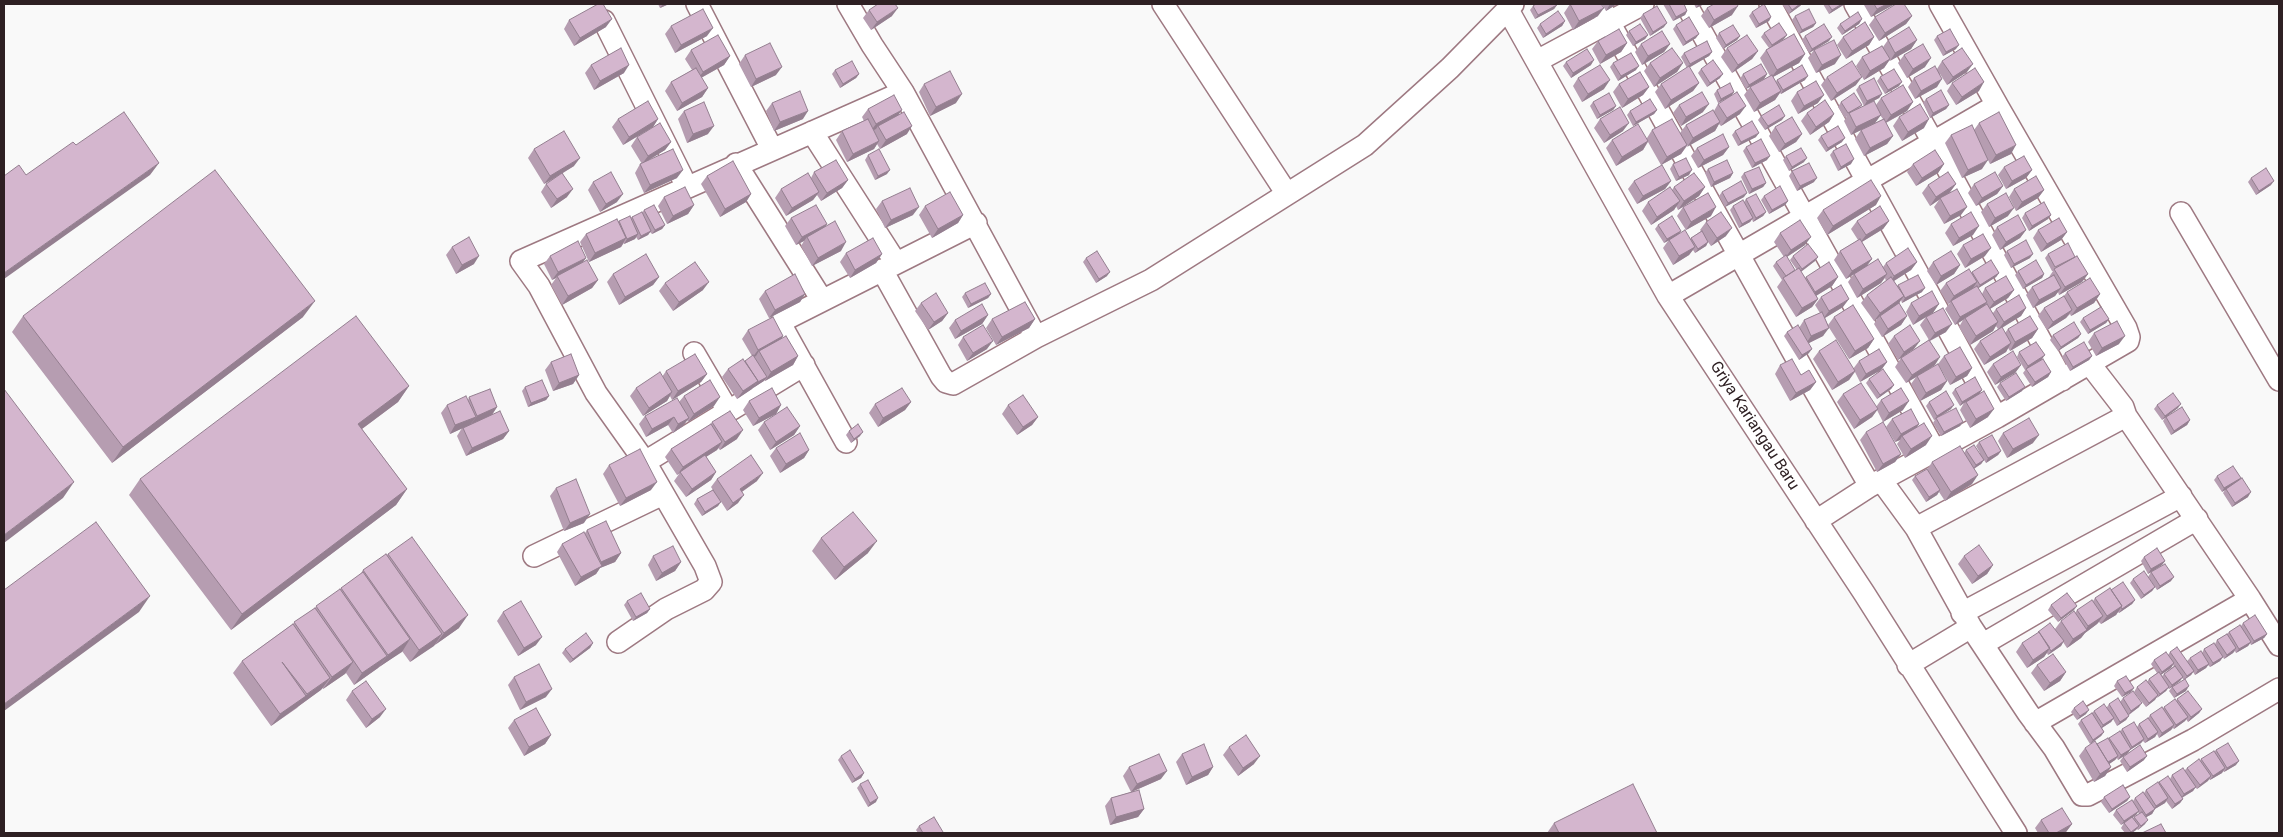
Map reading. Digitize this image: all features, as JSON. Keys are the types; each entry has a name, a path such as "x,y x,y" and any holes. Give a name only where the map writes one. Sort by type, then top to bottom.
{"street":[{"path":"696,4 772,149"},
{"path":"848,4 903,92 976,223 1036,337"},
{"path":"1163,4 1287,194"},
{"path":"1537,61 1604,13 1643,4"},
{"path":"1686,4 1936,451"},
{"path":"1770,4 1997,417"},
{"path":"1855,4 1934,142 2062,380"},
{"path":"1816,521 1876,483 2062,380 2128,341 2129,337 1940,4"},
{"path":"812,132 889,267 946,382 953,384 1036,337 1151,280 1364,145 1450,68 1510,7"},
{"name":"Griya Kariangau Baru","path":"1510,7 1537,61 1668,296 1864,593 2016,833"},
{"path":"1604,13 1803,370 1876,483 1916,528 1972,628 2035,723 2054,748 2082,796 2088,795 2193,740 2279,689"},
{"path":"604,21 686,186"},
{"path":"618,642 666,610 704,590 710,582 705,566 645,462 596,393 539,286 521,261 686,186 903,92"},
{"path":"1668,296 1997,105"},
{"path":"736,164 822,300"},
{"path":"2181,213 2279,380"},
{"path":"846,442 781,325 786,318 976,223"},
{"path":"694,353 728,411"},
{"path":"2089,364 2123,407 2126,416 2197,519 2279,645"},
{"path":"645,462 804,365"},
{"path":"1916,528 2126,416"},
{"path":"534,556 663,494"},
{"path":"1908,665 1972,628 2181,496"},
{"path":"1972,628 2197,519"},
{"path":"2035,723 2250,599"}],"building":[{"path":"598,4 603,4 612,19 580,38 569,20"},
{"path":"878,4 895,4 898,8 877,22 869,10"},
{"path":"1536,4 1557,5 1538,15 1533,6"},
{"path":"1570,4 1601,4 1604,8 1579,21"},
{"path":"1669,4 1684,4 1687,11 1676,17"},
{"path":"1714,4 1737,4 1738,6 1714,20 1707,8"},
{"path":"1764,4 1771,17 1759,24 1752,12"},
{"path":"1788,4 1800,4 1792,10"},
{"path":"1828,4 1842,4 1832,10"},
{"path":"1874,4 1887,4 1877,9"},
{"path":"1896,4 1904,4 1912,16 1885,33 1875,17"},
{"path":"1657,6 1667,23 1653,32 1643,14"},
{"path":"703,9 713,28 681,45 671,26"},
{"path":"1809,9 1816,23 1802,30 1795,16"},
{"path":"1558,11 1565,21 1546,34 1540,24"},
{"path":"1858,12 1862,19 1845,31 1840,24"},
{"path":"1689,17 1699,34 1686,42 1676,25"},
{"path":"1865,22 1874,37 1852,51 1843,37"},
{"path":"1779,23 1787,35 1772,45 1764,33"},
{"path":"1640,24 1648,35 1636,42 1629,31"},
{"path":"1824,24 1832,37 1812,49 1805,36"},
{"path":"1733,25 1740,36 1726,45 1719,33"},
{"path":"1909,27 1917,40 1895,53 1888,40"},
{"path":"1619,29 1627,43 1606,55 1598,41"},
{"path":"1950,29 1959,45 1946,52 1937,36"},
{"path":"1662,31 1670,44 1648,56 1641,44"},
{"path":"1794,34 1805,54 1777,70 1766,50"},
{"path":"718,35 730,56 703,72 691,50"},
{"path":"1747,35 1758,51 1738,65 1727,48"},
{"path":"1834,40 1841,55 1822,65 1814,50"},
{"path":"1707,41 1712,52 1690,64 1684,53"},
{"path":"770,43 782,67 756,79 745,55"},
{"path":"1923,44 1931,58 1913,69 1904,55"},
{"path":"1882,46 1890,59 1870,71 1862,57"},
{"path":"621,48 629,65 600,81 591,65"},
{"path":"1672,48 1683,63 1660,78 1650,63"},
{"path":"1962,48 1973,64 1953,77 1942,61"},
{"path":"1587,49 1594,60 1573,73 1566,62"},
{"path":"1631,53 1639,66 1621,76 1613,63"},
{"path":"1713,60 1723,74 1710,83 1701,69"},
{"path":"852,61 859,74 843,84 835,70"},
{"path":"1852,61 1862,77 1837,93 1827,77"},
{"path":"1761,64 1767,74 1749,85 1743,74"},
{"path":"1600,65 1610,80 1588,94 1578,78"},
{"path":"1802,65 1808,76 1783,90 1777,80"},
{"path":"1689,66 1699,83 1671,100 1661,84"},
{"path":"1935,66 1942,79 1921,91 1914,78"},
{"path":"696,68 708,88 682,103 671,82"},
{"path":"1975,68 1984,82 1962,97 1952,83"},
{"path":"1894,69 1902,82 1888,90 1880,77"},
{"path":"950,71 962,94 936,107 924,84"},
{"path":"1640,72 1649,87 1628,99 1619,84"},
{"path":"1772,75 1781,91 1760,103 1750,87"},
{"path":"1874,78 1882,94 1867,101 1859,86"},
{"path":"1816,81 1824,95 1804,106 1797,92"},
{"path":"1730,83 1734,92 1721,99 1717,90"},
{"path":"1903,85 1913,102 1891,115 1881,98"},
{"path":"1941,90 1949,105 1933,113 1926,99"},
{"path":"800,91 808,111 780,122 772,103"},
{"path":"1702,92 1709,104 1686,117 1679,105"},
{"path":"1737,92 1746,106 1727,118 1718,104"},
{"path":"1609,93 1616,106 1600,115 1593,102"},
{"path":"1854,93 1862,105 1848,113 1841,102"},
{"path":"894,95 902,110 876,124 868,109"},
{"path":"1650,99 1657,110 1636,122 1630,111"},
{"path":"1825,100 1834,114 1816,127 1807,113"},
{"path":"648,101 658,119 629,137 618,119"},
{"path":"1874,101 1881,115 1856,127 1849,113"},
{"path":"704,102 714,126 693,134 684,111"},
{"path":"1920,104 1929,119 1908,132 1899,117"},
{"path":"1779,105 1785,116 1768,126 1761,116"},
{"path":"1620,107 1629,123 1610,135 1600,119"},
{"path":"1713,110 1720,122 1693,138 1686,125"},
{"path":"124,112 159,163 4,273 4,176 19,165 26,175 73,142 76,145"},
{"path":"904,112 912,126 886,140 878,126"},
{"path":"1999,112 2016,145 1996,155 1979,123"},
{"path":"1792,117 1802,134 1785,144 1775,127"},
{"path":"868,119 879,141 853,154 842,131"},
{"path":"1672,119 1687,145 1667,157 1652,130"},
{"path":"1884,119 1893,136 1870,148 1861,130"},
{"path":"1752,121 1759,133 1741,142 1735,131"},
{"path":"660,123 671,142 648,156 637,137"},
{"path":"1638,124 1648,141 1622,157 1612,140"},
{"path":"1972,125 1988,160 1968,170 1951,135"},
{"path":"1838,126 1845,138 1828,148 1821,136"},
{"path":"564,131 580,158 550,176 534,149"},
{"path":"1723,134 1729,147 1704,160 1697,148"},
{"path":"1761,139 1770,156 1755,163 1746,147"},
{"path":"1846,144 1854,159 1841,167 1833,151"},
{"path":"1801,148 1807,158 1792,167 1786,156"},
{"path":"673,149 683,170 650,185 640,164"},
{"path":"879,149 890,170 878,176 868,155"},
{"path":"1935,150 1944,164 1922,178 1913,164"},
{"path":"2024,156 2032,170 2012,181 2004,167"},
{"path":"1686,158 1692,170 1679,177 1673,164"},
{"path":"836,160 848,180 827,193 814,172"},
{"path":"1727,160 1733,173 1714,182 1708,169"},
{"path":"733,161 751,194 725,209 707,176"},
{"path":"1809,163 1817,178 1800,186 1792,171"},
{"path":"1662,165 1671,181 1643,196 1634,181"},
{"path":"1759,167 1766,183 1752,189 1744,173"},
{"path":"2266,168 2274,181 2259,191 2251,178"},
{"path":"215,170 315,301 123,447 23,316"},
{"path":"611,172 623,194 606,204 593,182"},
{"path":"1948,172 1956,184 1936,197 1928,185"},
{"path":"1995,172 2003,186 1982,198 1974,184"},
{"path":"562,173 573,189 557,199 546,184"},
{"path":"808,173 819,192 792,208 781,189"},
{"path":"1694,173 1705,187 1684,201 1674,187"},
{"path":"2036,176 2044,190 2022,202 2014,189"},
{"path":"1871,180 1881,196 1833,226 1823,210"},
{"path":"1741,181 1747,193 1728,203 1722,192"},
{"path":"1780,186 1788,201 1772,210 1764,196"},
{"path":"685,187 694,205 673,216 664,197"},
{"path":"1670,187 1680,201 1657,217 1648,202"},
{"path":"910,188 919,207 891,220 882,201"},
{"path":"1957,189 1967,207 1950,216 1940,198"},
{"path":"950,192 963,215 938,229 925,206"},
{"path":"1708,193 1716,207 1691,222 1683,207"},
{"path":"2006,193 2014,208 1995,218 1987,204"},
{"path":"1756,194 1766,212 1756,218 1746,199"},
{"path":"1743,200 1753,218 1742,224 1733,206"},
{"path":"2044,202 2051,215 2032,226 2025,213"},
{"path":"654,205 665,225 655,230 644,210"},
{"path":"816,205 827,224 802,237 791,218"},
{"path":"1880,206 1889,221 1866,235 1857,221"},
{"path":"642,212 651,231 641,236 632,217"},
{"path":"1721,212 1732,228 1717,238 1706,222"},
{"path":"1971,212 1979,226 1959,238 1951,224"},
{"path":"2018,215 2026,230 2006,242 1997,227"},
{"path":"630,216 638,234 627,239 619,221"},
{"path":"1672,216 1681,231 1667,239 1658,225"},
{"path":"2059,218 2067,232 2047,244 2038,230"},
{"path":"617,219 626,238 595,253 586,234"},
{"path":"1800,220 1811,237 1791,250 1780,233"},
{"path":"835,221 846,242 818,258 807,237"},
{"path":"1685,230 1695,247 1679,256 1669,240"},
{"path":"1702,231 1708,242 1698,249 1691,238"},
{"path":"1983,234 1991,248 1971,259 1963,245"},
{"path":"469,237 479,256 462,265 452,247"},
{"path":"873,238 882,254 855,270 846,253"},
{"path":"1860,239 1872,259 1852,271 1840,251"},
{"path":"2026,240 2033,254 2014,264 2007,251"},
{"path":"578,241 586,258 558,272 550,256"},
{"path":"2068,243 2075,257 2055,267 2048,254"},
{"path":"1808,244 1818,257 1802,269 1793,256"},
{"path":"1908,248 1917,262 1894,276 1886,263"},
{"path":"1097,251 1110,272 1099,279 1086,258"},
{"path":"1951,251 1960,265 1941,276 1933,262"},
{"path":"646,254 659,277 625,297 613,274"},
{"path":"1786,255 1795,270 1786,276 1776,262"},
{"path":"2077,256 2088,274 2065,287 2054,269"},
{"path":"1878,259 1887,274 1863,289 1854,274"},
{"path":"587,260 598,280 568,296 557,276"},
{"path":"1991,260 1999,273 1980,285 1972,272"},
{"path":"2036,260 2044,274 2026,285 2018,271"},
{"path":"695,262 709,282 679,302 665,283"},
{"path":"1829,262 1838,277 1815,292 1806,277"},
{"path":"1799,268 1818,299 1802,308 1783,278"},
{"path":"1969,269 1977,282 1954,296 1946,283"},
{"path":"795,274 805,294 775,310 765,291"},
{"path":"1918,275 1925,288 1905,298 1898,285"},
{"path":"2054,275 2061,288 2039,300 2032,287"},
{"path":"2006,276 2014,290 1994,302 1985,288"},
{"path":"1891,277 1904,296 1880,313 1867,295"},
{"path":"2090,278 2100,294 2077,308 2067,292"},
{"path":"985,283 991,294 971,304 965,293"},
{"path":"1841,285 1849,299 1829,311 1821,297"},
{"path":"1977,286 1987,302 1960,317 1951,301"},
{"path":"1932,291 1939,304 1919,316 1911,303"},
{"path":"936,293 948,313 934,322 921,303"},
{"path":"2019,295 2026,308 2004,322 1996,309"},
{"path":"2064,296 2072,310 2053,322 2044,308"},
{"path":"1025,302 1035,319 1002,337 992,319"},
{"path":"1899,303 1907,316 1888,329 1880,316"},
{"path":"982,304 988,315 961,331 955,320"},
{"path":"1987,304 1998,322 1976,336 1965,318"},
{"path":"1853,305 1874,339 1855,351 1834,317"},
{"path":"2101,307 2109,319 2090,330 2083,318"},
{"path":"1943,308 1952,324 1935,333 1926,317"},
{"path":"1822,312 1829,328 1811,336 1804,320"},
{"path":"356,316 409,386 358,424 407,489 242,614 140,479"},
{"path":"2030,316 2038,329 2015,342 2008,329"},
{"path":"773,317 783,336 758,350 748,330"},
{"path":"2117,321 2125,336 2102,348 2094,333"},
{"path":"2074,322 2081,334 2061,347 2053,335"},
{"path":"983,325 993,341 973,353 963,337"},
{"path":"1798,325 1812,349 1802,355 1787,332"},
{"path":"1910,325 1920,341 1904,352 1894,336"},
{"path":"2002,327 2011,343 1990,357 1980,341"},
{"path":"786,336 798,356 771,372 759,351"},
{"path":"1836,340 1855,371 1838,382 1819,351"},
{"path":"1929,340 1940,357 1912,375 1901,358"},
{"path":"2036,342 2045,355 2028,366 2019,352"},
{"path":"2084,342 2092,356 2073,367 2065,353"},
{"path":"1960,347 1972,368 1956,377 1944,356"},
{"path":"1879,349 1887,362 1866,374 1859,361"},
{"path":"2013,351 2021,365 2001,377 1993,364"},
{"path":"571,354 579,375 559,383 551,362"},
{"path":"695,354 707,374 678,391 666,371"},
{"path":"753,355 767,377 756,383 758,381 745,361"},
{"path":"743,359 758,381 743,391 728,369"},
{"path":"1792,359 1801,375 1809,370 1816,382 1796,393 1780,365"},
{"path":"2043,359 2051,372 2035,382 2026,369"},
{"path":"1938,364 1947,381 1926,393 1917,376"},
{"path":"1883,369 1894,385 1880,395 1869,379"},
{"path":"660,372 672,392 649,408 636,388"},
{"path":"2016,373 2025,387 2009,397 2000,383"},
{"path":"1975,377 1982,390 1962,402 1955,389"},
{"path":"542,380 549,396 531,403 525,387"},
{"path":"710,380 720,397 694,414 684,396"},
{"path":"1861,383 1878,409 1860,420 1843,394"},
{"path":"772,388 781,405 759,418 749,401"},
{"path":"902,388 911,402 883,418 875,404"},
{"path":"1901,388 1909,401 1889,413 1881,400"},
{"path":"4,389 74,482 4,535"},
{"path":"490,389 497,407 477,416 469,397"},
{"path":"1946,391 1954,405 1937,416 1929,402"},
{"path":"1984,391 1994,409 1976,419 1966,402"},
{"path":"2173,393 2181,404 2165,416 2157,405"},
{"path":"1023,395 1038,417 1023,427 1008,405"},
{"path":"466,396 476,417 455,425 447,405"},
{"path":"677,398 689,418 678,424 674,417 652,429 645,416"},
{"path":"787,407 800,426 776,442 764,422"},
{"path":"2182,407 2190,420 2174,431 2166,417"},
{"path":"1956,408 1963,422 1944,432 1936,418"},
{"path":"1911,409 1919,424 1901,434 1892,419"},
{"path":"500,411 509,431 472,448 463,428"},
{"path":"730,411 743,430 725,442 712,422"},
{"path":"2029,418 2039,435 2013,449 2003,433"},
{"path":"1883,422 1901,454 1883,464 1866,432"},
{"path":"1924,423 1932,436 1911,449 1902,436"},
{"path":"711,424 722,442 683,467 671,449"},
{"path":"858,424 863,432 854,439 849,431"},
{"path":"800,433 809,450 786,464 776,448"},
{"path":"1992,435 2001,451 1988,458 1979,442"},
{"path":"1974,445 1984,460 1976,465 1966,450"},
{"path":"1960,446 1978,475 1951,492 1932,462"},
{"path":"640,449 657,482 626,498 609,465"},
{"path":"705,455 716,472 692,489 680,472"},
{"path":"751,455 763,473 740,489 744,495 733,503 717,479"},
{"path":"2233,466 2241,478 2224,488 2217,476"},
{"path":"1927,469 1940,490 1929,497 1915,476"},
{"path":"2242,478 2251,492 2235,503 2226,489"},
{"path":"576,479 590,514 570,523 556,488"},
{"path":"713,490 721,502 705,512 697,499"},
{"path":"853,512 877,541 844,567 821,538"},
{"path":"606,521 621,553 601,562 587,530"},
{"path":"96,522 150,596 4,704 4,590"},
{"path":"584,532 602,566 581,577 562,544"},
{"path":"412,537 468,615 444,633 388,554"},
{"path":"1979,545 1993,565 1978,576 1964,556"},
{"path":"673,546 681,562 662,573 653,556"},
{"path":"2157,548 2165,561 2151,569 2144,557"},
{"path":"386,554 442,634 419,650 363,570"},
{"path":"2165,564 2174,577 2160,586 2151,572"},
{"path":"2144,571 2155,587 2144,595 2133,579"},
{"path":"363,572 410,639 388,655 341,588"},
{"path":"2123,582 2135,600 2122,609 2122,606 2111,590"},
{"path":"2110,588 2122,606 2107,616 2095,598"},
{"path":"340,589 387,656 362,673 316,606"},
{"path":"641,593 650,609 636,617 627,601"},
{"path":"2067,593 2077,606 2061,618 2051,605"},
{"path":"2092,600 2103,616 2088,626 2077,610"},
{"path":"521,601 542,637 524,648 503,612"},
{"path":"315,608 353,662 332,677 294,622"},
{"path":"2074,611 2087,630 2073,639 2061,621"},
{"path":"2255,615 2267,634 2254,641 2243,623"},
{"path":"2050,623 2064,641 2051,651 2038,632"},
{"path":"293,624 330,678 307,694 282,662 306,696 280,714 242,661"},
{"path":"2240,625 2251,642 2239,649 2229,632"},
{"path":"2039,632 2050,648 2033,660 2022,643"},
{"path":"586,633 593,643 573,659 565,649"},
{"path":"2227,634 2236,648 2227,655 2217,640"},
{"path":"2214,643 2223,657 2213,663 2204,649"},
{"path":"2177,647 2194,671 2187,676 2170,652"},
{"path":"2201,651 2209,664 2198,670 2190,658"},
{"path":"2166,652 2174,663 2162,672 2154,660"},
{"path":"2053,654 2066,672 2050,683 2037,665"},
{"path":"539,664 552,689 526,702 514,677"},
{"path":"2175,666 2183,677 2172,685 2164,674"},
{"path":"2159,672 2169,687 2160,694 2149,679"},
{"path":"2126,676 2134,688 2125,693 2117,681"},
{"path":"2185,679 2189,686 2177,694 2172,687"},
{"path":"2146,680 2158,695 2149,703 2137,687"},
{"path":"366,681 386,709 372,719 352,691"},
{"path":"2133,691 2142,703 2131,711 2123,698"},
{"path":"2188,691 2202,709 2191,717 2177,699"},
{"path":"2118,698 2129,716 2120,722 2109,704"},
{"path":"2175,699 2188,717 2176,725 2164,707"},
{"path":"2083,701 2089,710 2080,716 2074,708"},
{"path":"2104,704 2114,718 2103,725 2094,711"},
{"path":"2162,707 2174,725 2162,733 2150,715"},
{"path":"536,708 551,735 529,747 514,720"},
{"path":"2092,713 2104,732 2093,740 2081,720"},
{"path":"2148,718 2158,732 2148,739 2139,724"},
{"path":"2134,722 2144,739 2132,747 2122,729"},
{"path":"2120,731 2131,749 2121,755 2109,738"},
{"path":"1246,735 1260,756 1243,768 1229,747"},
{"path":"2108,738 2118,756 2108,762 2097,744"},
{"path":"2095,741 2111,767 2100,774 2085,748"},
{"path":"2228,743 2239,761 2227,768 2216,750"},
{"path":"1204,744 1213,767 1192,777 1182,754"},
{"path":"2140,745 2147,756 2130,767 2123,757"},
{"path":"850,750 864,773 855,779 841,756"},
{"path":"2214,751 2225,768 2213,776 2201,759"},
{"path":"1159,754 1167,771 1137,784 1129,767"},
{"path":"2199,759 2211,776 2200,785 2187,768"},
{"path":"2183,768 2196,787 2184,794 2172,775"},
{"path":"2168,776 2183,799 2175,804 2159,782"},
{"path":"868,780 878,798 870,803 860,784"},
{"path":"2158,782 2168,798 2156,806 2146,790"},
{"path":"1633,784 1657,833 1559,833 1554,823"},
{"path":"2123,785 2130,797 2112,809 2104,797"},
{"path":"1139,790 1144,809 1116,817 1111,798"},
{"path":"2143,792 2155,809 2146,815 2135,798"},
{"path":"2132,800 2139,811 2124,821 2116,810"},
{"path":"2062,808 2072,824 2056,833 2049,833 2041,820"},
{"path":"2142,812 2148,820 2141,826 2134,817"},
{"path":"934,817 943,832 923,833 919,826"},
{"path":"2132,817 2139,826 2131,832 2124,823"},
{"path":"2161,824 2166,833 2142,833"}]}
